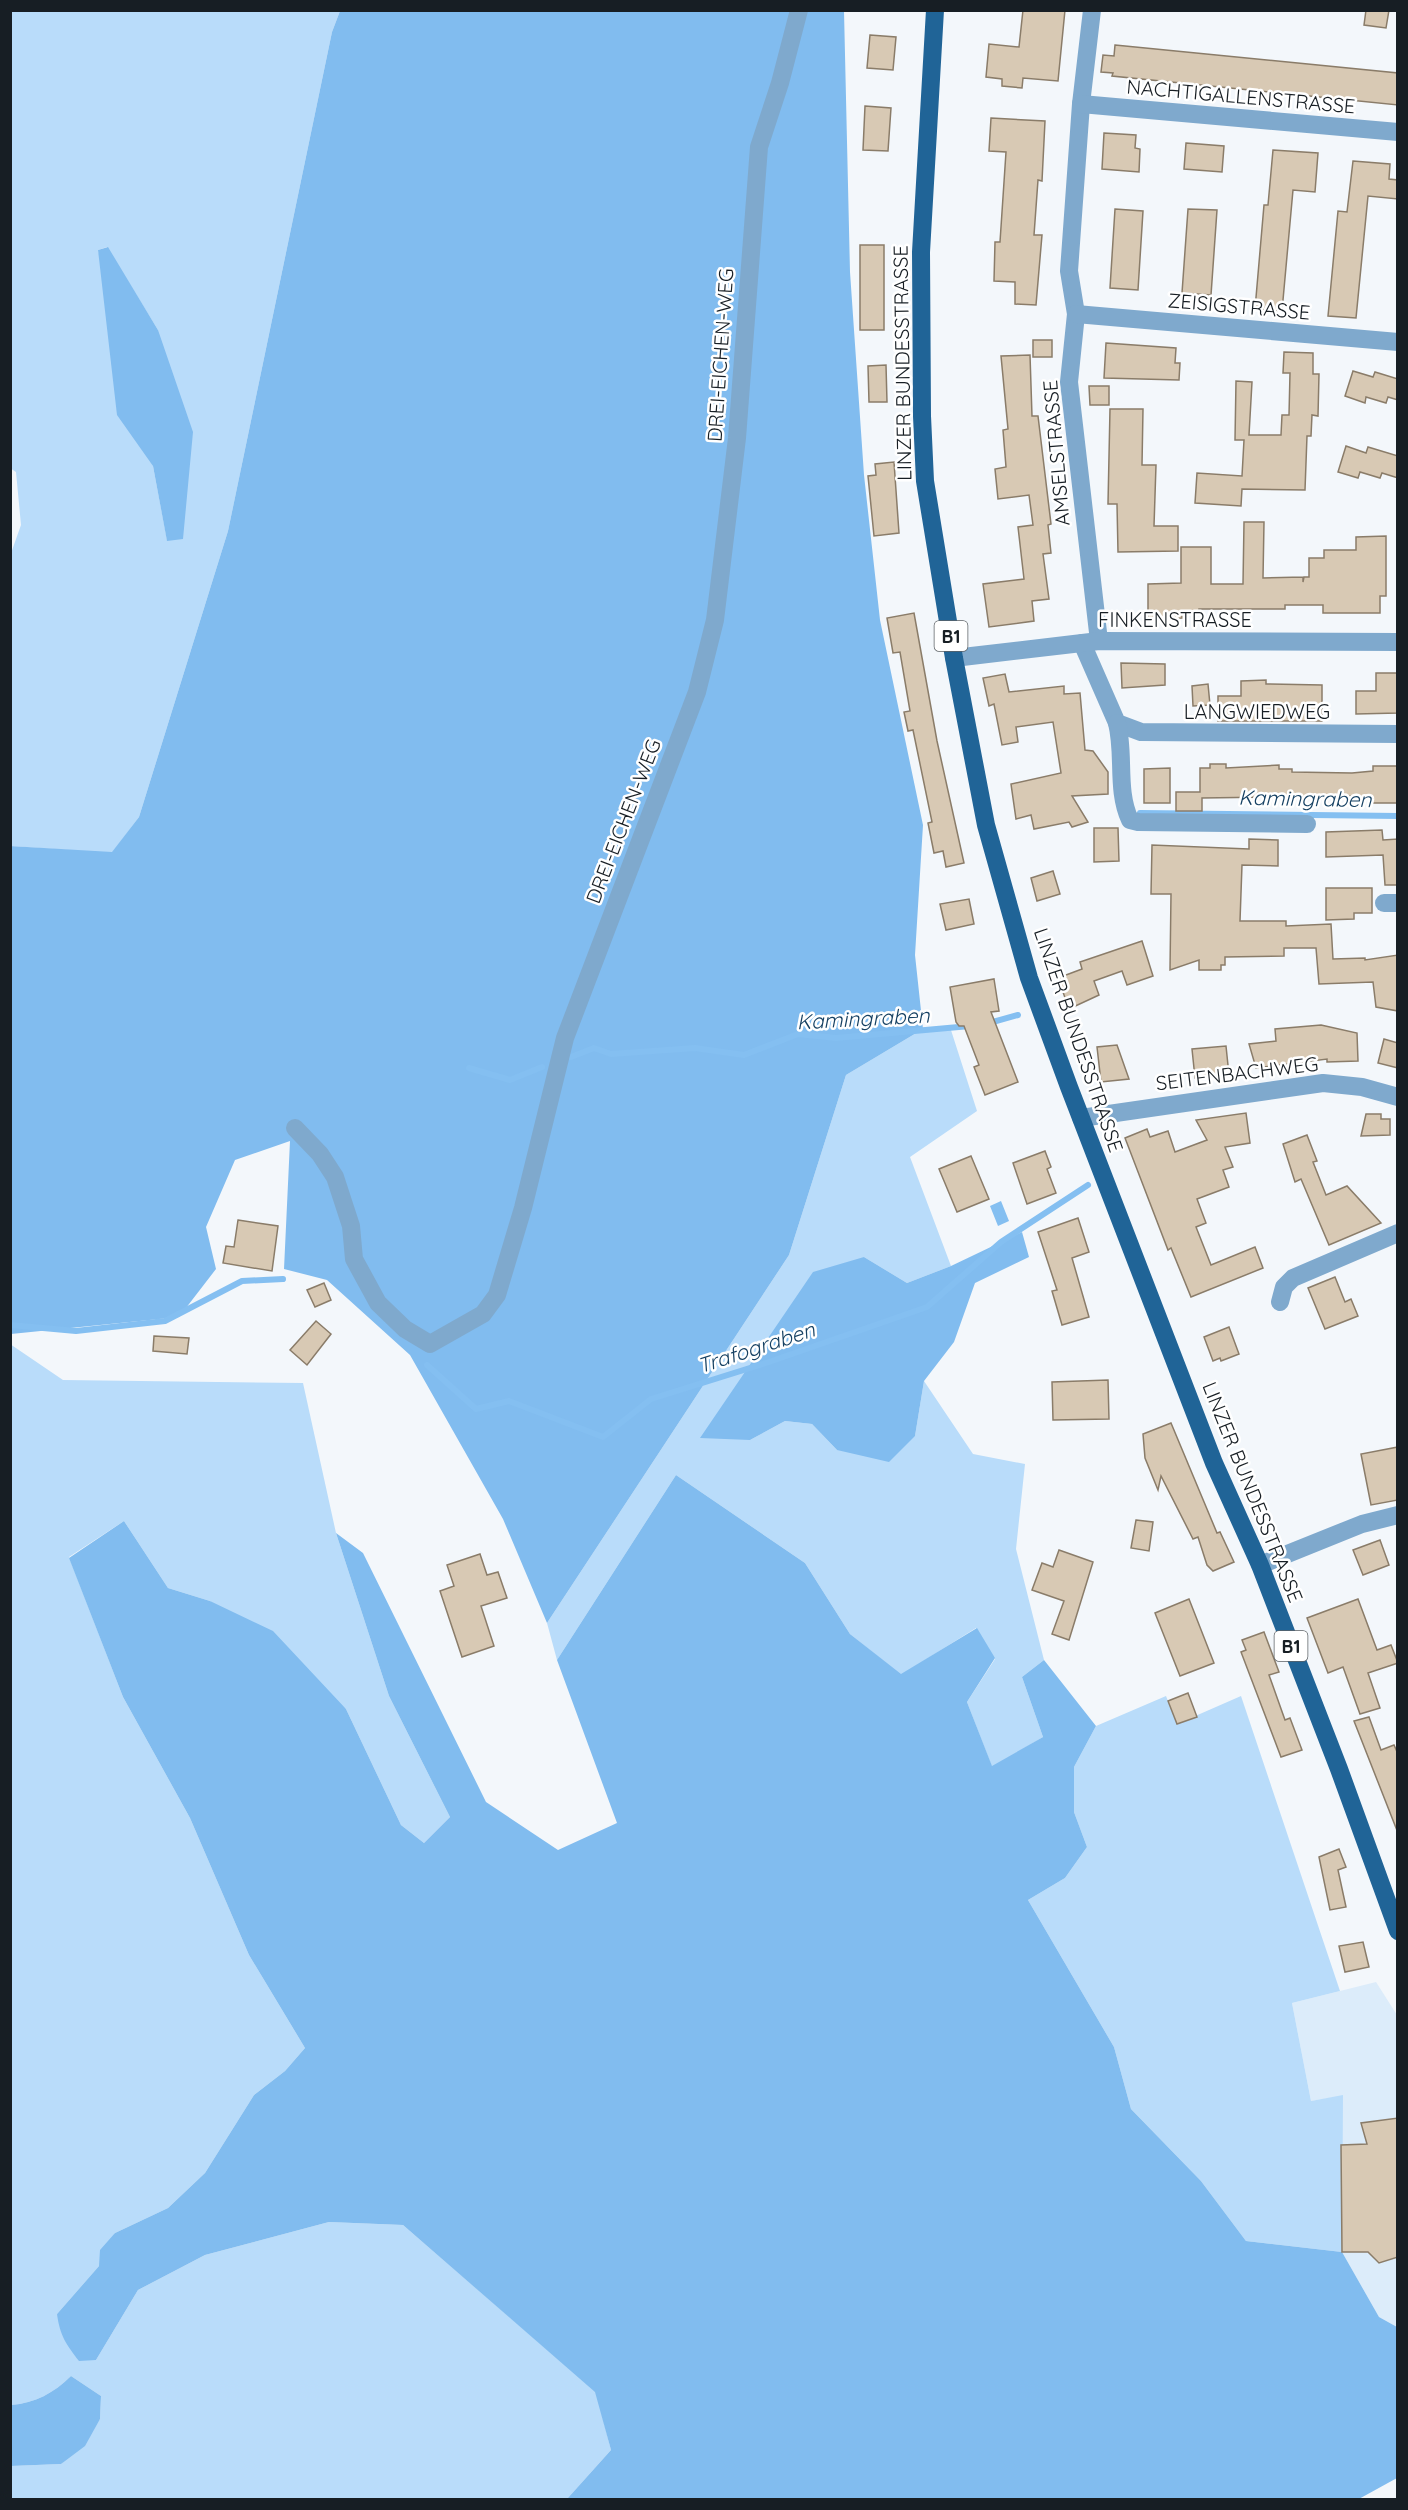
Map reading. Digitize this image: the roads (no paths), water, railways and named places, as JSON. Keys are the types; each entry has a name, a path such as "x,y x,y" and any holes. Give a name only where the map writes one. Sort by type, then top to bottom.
{"main road":[{"name":"LINZER BUNDESSTRASSE","path":"935,10 921,252 922,416 925,481 954,658 992,846 1029,978 1081,1118 1214,1463 1260,1565 1339,1769 1398,1931"}],"street":[{"name":"DREI-EICHEN-WEG","path":"295,1128 320,1154 335,1177 351,1226 354,1259 378,1303 405,1329 430,1344 483,1314 497,1295 504,1273 523,1208 565,1038 697,692 715,620 737,438 759,147 780,83 799,10"},
{"name":"AMSELSTRASSE","path":"1090,642 1069,382 1076,314 1069,271 1081,104 1092,10"},
{"name":"NACHTIGALLENSTRASSE","path":"1081,104 1398,132"},
{"name":"ZEISIGSTRASSE","path":"1076,314 1398,342"},
{"name":"FINKENSTRASSE","path":"954,658 1090,642 1398,642"},
{"path":"1090,642 1122,743 1123,804 1131,820 1138,822 1307,824"},
{"name":"LANGWIEDWEG","path":"1117,723 1141,732 1398,734"},
{"name":"SEITENBACHWEG","path":"1081,1118 1323,1083 1362,1087 1398,1097"},
{"path":"1280,1302 1284,1287 1293,1278 1398,1233"},
{"path":"1260,1565 1362,1524 1398,1515"}],"waterway":[{"name":"Kamingraben","path":"1140,813 1398,816"},
{"name":"Kamingraben","path":"989,1023 1018,1015"},
{"name":"Kamingraben","path":"571,1057 594,1048 611,1054 695,1048 744,1055 798,1034 836,1038 970,1026"},
{"path":"469,1068 510,1080 542,1067"},
{"name":"Trafograben","path":"427,1365 476,1409 509,1401 603,1437 651,1399 769,1362 927,1307 1001,1242 1088,1185"},
{"name":"Trafograben","path":"10,1325 76,1331 165,1321 242,1281 283,1279"}]}
